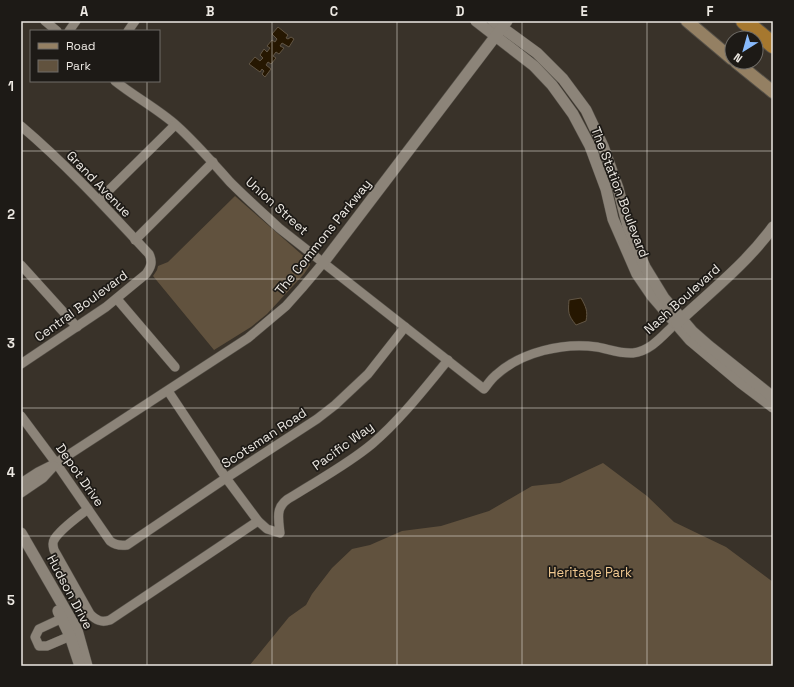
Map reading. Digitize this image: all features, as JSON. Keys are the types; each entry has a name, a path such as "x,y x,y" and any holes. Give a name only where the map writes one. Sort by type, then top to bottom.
{"highway":[{"path":"744,21 773,45"}],"main road":[{"path":"687,21 724,52"},
{"path":"746,70 773,92"}],"street":[{"path":"45,21 56,30"},
{"path":"70,30 76,21"},
{"path":"129,30 135,21"},
{"name":"The Station Boulevard","path":"476,21 500,26 537,53 563,80 586,110 603,146 618,188 628,227 645,267 690,340 740,382 773,407"},
{"name":"The Commons Parkway","path":"21,483 56,463 236,347 286,306 323,263 500,26"},
{"name":"Union Street","path":"116,82 176,125 254,206 279,228 484,389"},
{"path":"99,200 176,125"},
{"name":"Grand Avenue","path":"21,126 99,200 149,254 152,264"},
{"path":"135,240 213,162"},
{"name":"Nash Boulevard","path":"484,389 504,368 522,357 560,347 586,346 633,353 650,347 746,260 773,228"},
{"name":"Central Boulevard","path":"21,364 117,299 146,274 152,264"},
{"path":"21,265 77,327"},
{"path":"117,299 175,367"},
{"name":"The Station Boulevard","path":"678,321 773,397"},
{"name":"Scotsman Road","path":"118,546 127,545 226,478 318,419 368,374 405,327"},
{"name":"Pacific Way","path":"258,521 267,529 280,533 278,515 280,506 288,499 372,444 403,414 448,360"},
{"path":"88,509 61,532 54,540 53,544 54,550 90,614 99,621 104,622 110,620 258,521 226,478 168,391"},
{"name":"Depot Drive","path":"21,416 56,463 110,541 118,546"},
{"name":"The Commons Parkway","path":"21,493 43,478 56,463"},
{"name":"Hudson Drive","path":"21,533 65,616 87,666"},
{"name":"Hudson Drive","path":"21,547 65,616"},
{"path":"65,616 38,629 35,637 39,646 47,646 74,635"},
{"name":"Hudson Drive","path":"74,635 79,666"}],"green space":[{"path":"235,196 308,260 310,265 304,274 267,314 251,327 214,350 153,276 158,266 168,262"},
{"name":"Heritage Park","path":"603,463 647,496 674,522 726,547 773,582 773,666 249,666 289,617 306,605 312,594 332,568 352,549 370,545 402,531 441,526 489,511 532,486 560,483"}],"shaded area":[{"path":"278,27 288,35 286,38 288,39 291,37 294,39 289,47 282,43 280,46 284,48 279,54 276,52 273,56 276,58 271,64 268,62 266,65 271,69 265,77 262,74 264,71 262,69 260,72 249,64 255,57 260,61 263,58 260,55 264,49 267,52 270,48 267,46 272,40 275,42 277,39 272,34"},
{"path":"581,298 586,309 586,321 576,325 569,314 569,300"}]}
